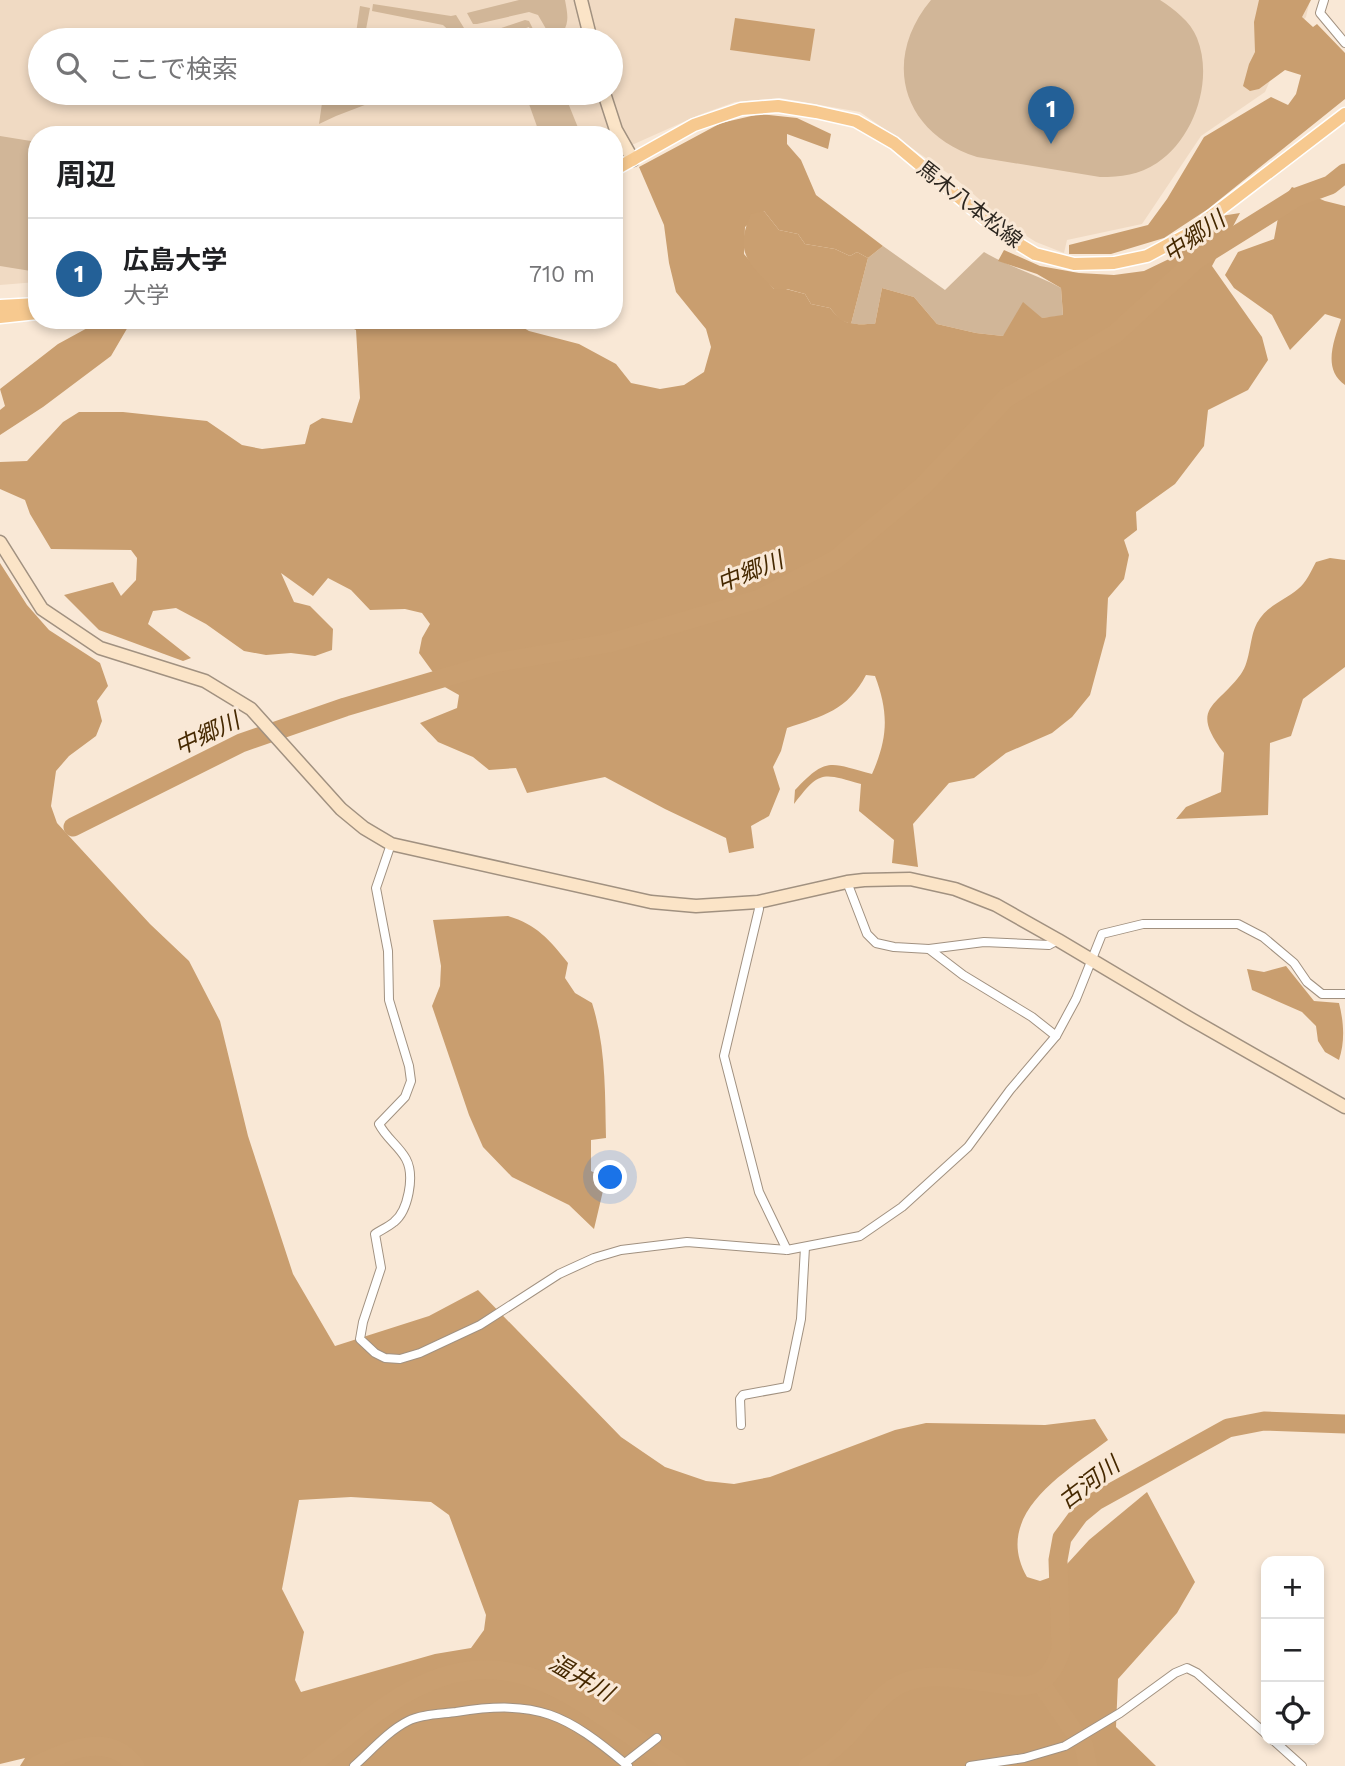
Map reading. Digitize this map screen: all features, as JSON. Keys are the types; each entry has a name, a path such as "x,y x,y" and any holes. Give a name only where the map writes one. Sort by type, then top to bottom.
{"main road":[{"name":"馬木八本松線","path":"623,165 694,125 741,109 778,106 816,112 856,121 894,143 1004,236 1035,254 1074,264 1114,263 1147,256 1188,234 1345,114"},
{"path":"0,306 28,304"},
{"path":"0,317 28,314"}],"street":[{"path":"581,0 588,28"},
{"path":"1324,0 1320,13 1345,43"},
{"path":"608,105 615,126"},
{"path":"623,142 633,160"},
{"path":"0,542 42,609 100,648 205,681 251,709 341,809 364,828 391,844 651,902 696,906 758,902 847,881 910,879 955,889 996,905 1345,1107"},
{"path":"391,844 376,888 388,951 389,1000 411,1081 405,1097 379,1124 385,1136 406,1158 410,1169 403,1211 396,1221 375,1234 381,1268 360,1339 385,1358 400,1359 420,1353 480,1325 559,1274 594,1258 621,1250 687,1242 787,1250 860,1236 902,1207 968,1147 1010,1090 1056,1036 1076,999 1102,934 1143,924 1238,924 1263,937 1294,963 1307,982 1322,994 1345,994"},
{"path":"847,881 867,934 876,943 929,949 984,942 1049,945 1058,940"},
{"path":"758,902 759,909 724,1056 759,1192 787,1250"},
{"path":"929,949 963,975 1032,1017 1056,1036"},
{"path":"741,1425 740,1399 743,1395 787,1387 801,1320 806,1247"},
{"path":"970,1766 1024,1758 1065,1746 1120,1713 1175,1673 1187,1668 1198,1673 1261,1730"},
{"path":"354,1766 410,1719 486,1707 514,1706 537,1710 577,1726 627,1764 657,1738"},
{"path":"1279,1745 1302,1766"}],"shaded area":[{"path":"0,0 1310,0 1306,17 1289,37 1265,92 1201,136 1142,224 1067,240 1064,253 1036,242 1009,225 956,179 860,112 780,98 735,102 623,149 623,126 28,126 28,283 0,285"},
{"path":"519,0 565,0 567,20 565,28 546,28 538,15 529,12 473,24 467,13"},
{"path":"931,0 1160,0 1191,27 1202,54 1202,90 1190,124 1170,152 1157,163 1137,173 1115,176 1100,177 977,157 951,146 931,131 916,113 907,92 904,70 907,46 916,23"},
{"path":"1259,0 1311,0 1302,17 1313,27 1317,24 1345,53 1345,99 1208,209 1164,238 1111,254 1069,254 1069,245 1148,225 1204,137 1271,97 1288,105 1296,94 1301,75 1285,70 1259,89 1250,91 1243,86 1255,52 1254,22"},
{"path":"373,4 456,15 464,28 446,28 443,25 372,11"},
{"path":"360,6 370,8 366,28 357,28"},
{"path":"735,18 815,29 810,61 730,50"},
{"path":"525,20 529,21 532,28 502,28"},
{"path":"322,105 365,105 336,116 319,124"},
{"path":"529,105 569,105 577,126 537,126"},
{"path":"760,114 797,118 831,134 828,149 787,134 787,144 801,160 816,195 883,246 868,258 857,252 850,256 835,249 805,244 798,234 779,230 764,211 745,227 744,254 774,289 805,294 811,304 830,308 840,319 850,323 875,324 882,288 914,297 937,324 1003,336 1023,302 1042,318 1063,315 1061,288 1037,274 998,261 1004,250 1040,266 1079,273 1114,275 1144,271 1169,259 1221,216 1240,213 1212,266 1262,337 1268,360 1248,390 1208,410 1204,446 1175,484 1136,512 1137,530 1124,540 1129,555 1124,579 1108,598 1106,636 1090,695 1072,717 1052,733 1006,753 974,778 949,783 913,824 918,867 892,863 894,840 859,811 861,784 823,777 810,785 794,804 795,790 822,767 838,765 872,774 881,749 885,725 883,702 875,676 866,675 851,696 833,710 787,728 781,751 773,767 780,789 769,816 751,826 754,848 729,853 726,838 605,777 527,793 516,768 489,770 473,757 438,742 420,723 457,708 459,695 443,686 419,653 422,638 430,624 422,613 405,609 370,610 351,590 328,578 313,596 281,573 294,602 310,606 333,629 332,650 315,656 291,653 266,655 244,651 206,624 176,608 153,611 148,624 191,658 183,661 99,630 64,595 113,582 121,596 136,580 137,558 131,550 51,549 30,514 25,500 0,489 0,462 27,461 63,422 79,412 123,412 207,421 242,445 262,449 305,444 310,425 322,418 352,423 360,398 354,329 526,329 579,344 616,364 631,383 660,389 684,385 704,372 711,347 706,329 676,292 664,225 639,167 721,123"},
{"path":"0,136 28,141 28,271 0,266"},
{"path":"1292,187 1345,206 1345,385 1338,378 1332,363 1333,345 1341,319 1325,314 1290,350 1272,315 1234,288 1225,275 1238,252 1274,239 1281,202"},
{"path":"764,211 779,230 798,234 805,244 835,249 850,256 857,252 868,258 851,324 840,320 830,308 811,304 805,294 774,289 757,272 746,256 744,238 751,214"},
{"path":"883,246 945,290 984,252 1061,288 1063,316 1042,318 1003,336 976,333 937,324 914,297 882,288 875,324 851,324 868,258"},
{"path":"86,329 127,329 111,356 43,407 0,435 0,410 5,406 0,389 58,344"},
{"path":"1330,558 1345,560 1345,667 1303,699 1291,736 1270,743 1268,815 1176,819 1186,807 1221,792 1224,753 1208,726 1207,717 1215,702 1241,674 1257,623 1271,607 1301,586 1316,562"},
{"path":"0,563 27,605 49,630 100,663 108,686 97,701 102,721 96,736 69,756 56,771 51,806 57,823 150,924 189,961 220,1021 248,1136 293,1274 335,1346 429,1316 478,1290 621,1437 665,1467 706,1481 734,1484 770,1477 895,1430 926,1423 1045,1425 1095,1419 1108,1440 1054,1481 1026,1514 1019,1534 1018,1554 1027,1577 1040,1581 1057,1575 1089,1540 1147,1492 1195,1582 1177,1613 1118,1679 1116,1727 1156,1766 20,1766 25,1758 0,1764","holes":["351,1497 431,1502 449,1515 486,1615 484,1630 471,1648 435,1654 301,1692 295,1680 304,1632 282,1589 299,1500"]},
{"path":"508,916 535,928 555,947 568,963 565,978 575,993 592,1003 597,1020 604,1070 606,1138 591,1140 591,1171 606,1178 594,1229 569,1205 512,1177 483,1147 469,1115 432,1006 440,986 441,966 433,920"},
{"path":"1286,966 1314,1001 1339,1003 1343,1032 1339,1060 1325,1052 1318,1041 1316,1026 1302,1012 1252,990 1247,969 1264,972"}],"waterway":[{"name":"中郷川","path":"73,827 241,743 345,707 494,663 610,643 759,599 835,560 923,486 1006,398 1115,334 1196,260 1297,197 1330,185 1345,173"},
{"name":"古河川","path":"808,1766 846,1737 876,1702 904,1683 939,1677 1018,1686 1039,1682 1047,1676 1061,1650 1058,1560 1062,1538 1079,1515 1096,1501 1228,1428 1264,1421 1345,1424"},
{"name":"温井川","path":"309,1766 408,1692 448,1675 484,1670 518,1674 550,1685 582,1702 677,1766"},
{"name":"古河川","path":"1040,1682 1084,1746 1088,1766"},
{"name":"温井川","path":"36,1766 61,1754 101,1746 125,1755 135,1766"}],"place":[{"name":"広島大学","path":"1051,144"}]}
